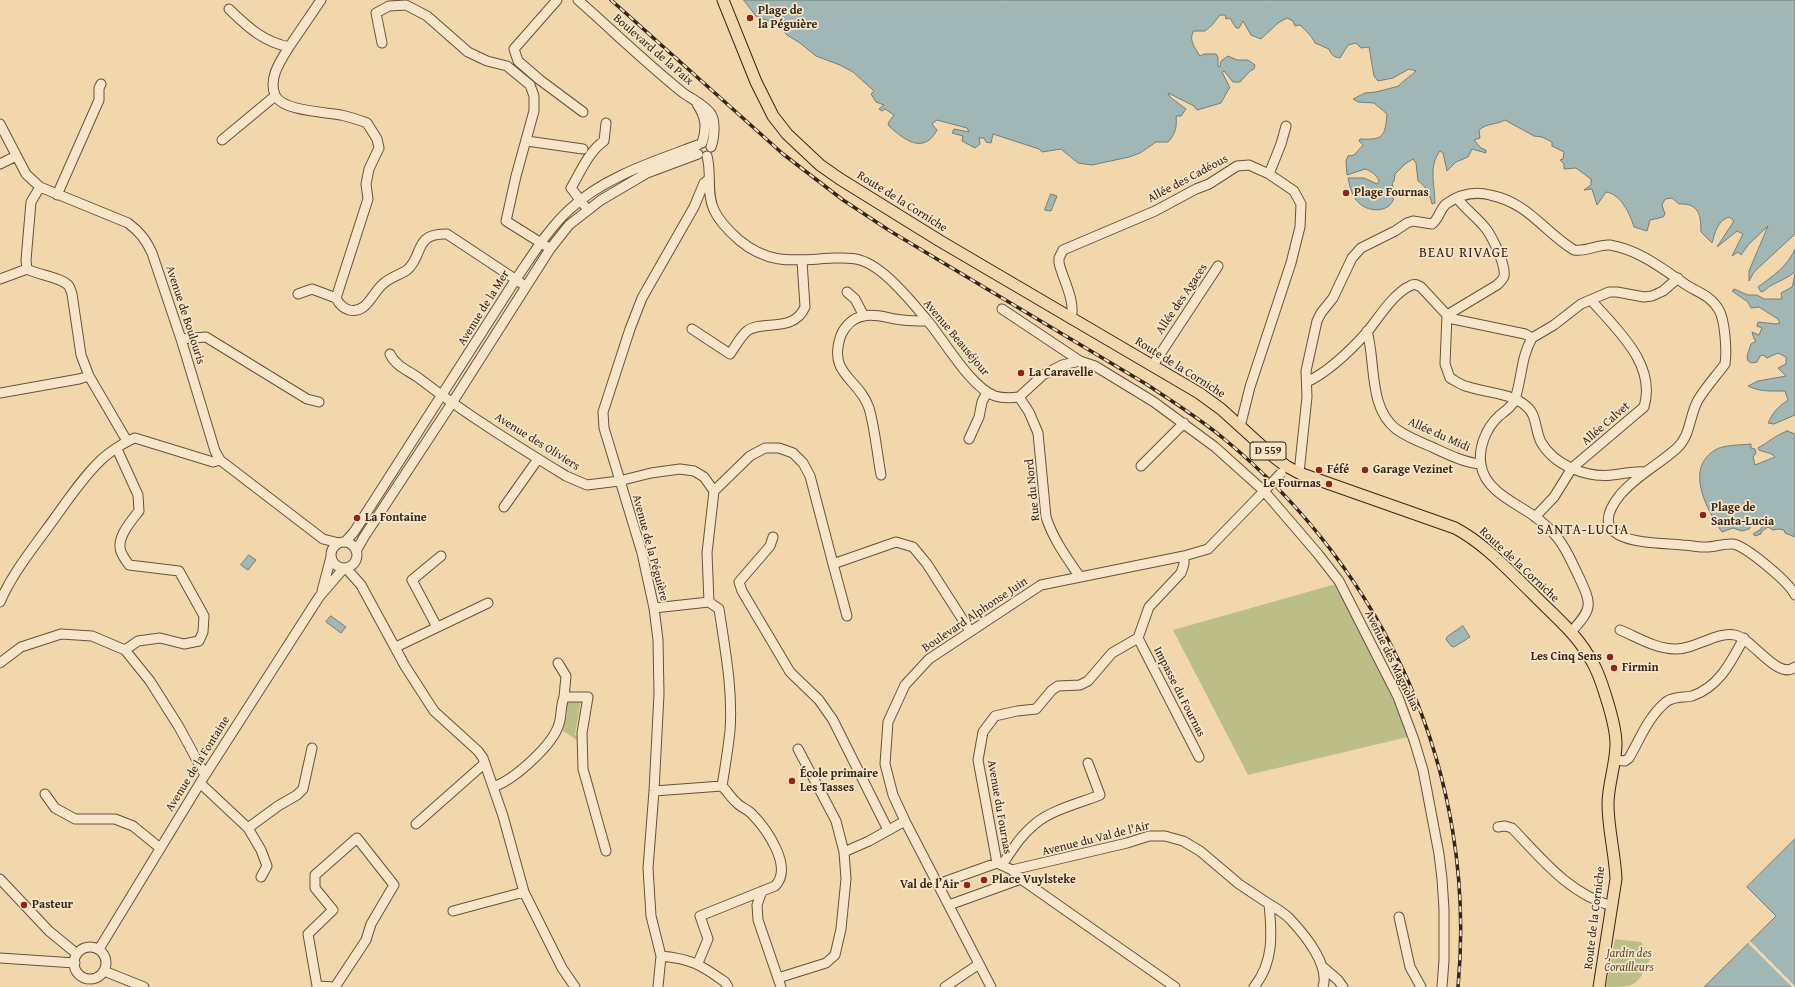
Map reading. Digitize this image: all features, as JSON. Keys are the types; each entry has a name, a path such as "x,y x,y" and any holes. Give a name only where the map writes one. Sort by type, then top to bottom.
{"main road":[{"name":"Route de la Corniche","path":"723,0 756,82 773,116 787,134 820,165 940,241 1199,393 1221,409 1284,469 1455,528 1467,534 1487,550 1571,632 1589,655 1599,677 1613,723 1616,743 1615,760 1608,789 1608,806 1616,864 1616,879 1599,987"}],"street":[{"path":"321,0 277,65 273,82 275,96 284,104 301,109 343,116 367,123 377,139 379,148 369,169 366,184 368,199 336,298"},
{"path":"557,0 514,49 518,61 540,80 583,112"},
{"name":"Boulevard de la Paix","path":"578,0 682,92 706,108 712,115 713,129 711,152 701,150 706,125 701,110 695,102"},
{"path":"382,43 376,13 389,6 406,5 427,16 468,52 487,61 508,66 530,85 534,96 534,111 516,176 506,221 550,249"},
{"path":"229,9 260,36 275,44 289,47"},
{"path":"57,195 99,100 99,88 101,84"},
{"path":"222,140 275,96"},
{"path":"587,209 571,188 584,165 599,144 604,141 606,123"},
{"name":"Avenue de Boulouris","path":"0,124 26,174 40,187 128,224 139,232 146,241 152,253 181,339 215,451 220,460 323,539 342,543"},
{"path":"1269,174 1281,144 1286,126"},
{"path":"526,141 583,148"},
{"path":"701,150 708,179"},
{"name":"Avenue de la Mer","path":"342,543 354,532 541,242 569,210 580,200 616,179 701,150"},
{"name":"Avenue de la Mer","path":"356,551 452,403 525,286 550,249 569,225 587,209 647,173 701,150"},
{"path":"0,164 16,156"},
{"name":"Allée des Cadéous","path":"1071,319 1073,312 1069,293 1059,263 1060,254 1063,250 1155,211 1196,189 1209,184 1238,166 1248,165 1269,174 1294,190 1300,204 1301,221 1291,263 1250,387 1243,420 1240,426"},
{"name":"Avenue Beauséjour","path":"708,179 714,210 734,236 757,253 780,260 802,261 851,258 867,262 883,274 927,321 968,375 987,392 995,396 1019,397"},
{"name":"Avenue de la Péguière","path":"658,987 661,956 651,916 648,875 659,694 658,640 654,608 642,553 604,428 603,412 642,298 694,207 704,183 708,179"},
{"path":"40,187 31,202 26,260 28,269 38,275 61,281 68,286 72,294 81,355 89,376 127,441"},
{"path":"1299,473 1307,397 1306,371 1317,321 1336,294 1352,258 1358,250 1395,231 1407,223 1413,221 1432,224 1436,221 1446,204 1469,193 1501,197 1525,210 1574,250 1581,251 1611,245 1641,256 1659,265 1706,296 1718,309 1722,316 1725,341 1725,364 1698,400 1694,408 1686,437 1682,444 1645,472 1620,495 1610,511 1609,523 1617,535 1644,543 1709,548 1734,544 1744,549 1786,581 1793,589 1795,595"},
{"path":"1447,315 1497,285 1503,280 1505,274 1496,246 1486,229 1465,209 1457,198"},
{"path":"694,207 702,202 712,202"},
{"path":"298,294 312,289 336,298 344,309 352,311 361,309 367,304 382,284 407,270 412,264 422,244 428,237 436,234 447,234 525,286"},
{"path":"692,329 730,354 746,332 753,328 780,325 797,317 802,312 804,307 802,261"},
{"name":"Allée des Agaces","path":"1153,365 1218,266"},
{"path":"0,279 28,269"},
{"path":"1571,632 1581,622 1589,607 1589,598 1573,565 1556,536 1535,517 1514,504 1494,488 1483,471 1481,464 1483,441 1490,426 1515,400 1522,363 1527,347 1532,338 1554,325 1581,304 1609,292 1644,297 1652,296 1663,291 1678,278"},
{"path":"1307,382 1316,378 1332,366 1367,331 1379,315 1410,285 1416,284 1421,287 1447,315 1453,318 1525,334 1532,338"},
{"path":"847,292 855,298 864,316"},
{"name":"Allée Calvet","path":"1535,517 1554,497 1572,468 1644,407 1647,397 1645,382 1636,356 1626,340 1591,300"},
{"path":"1002,309 1080,361 1095,366 1154,402 1215,447 1266,489"},
{"path":"881,475 868,406 859,392 843,374 838,359 838,345 844,330 855,319 864,316 883,315 902,320 927,321"},
{"path":"1447,315 1445,364 1450,378 1467,387 1497,393 1515,400 1530,409 1540,440 1546,449 1556,459 1572,468 1588,474 1611,476 1636,471 1645,472"},
{"name":"Allée du Midi","path":"1367,331 1370,343 1376,395 1381,410 1389,422 1397,429 1416,440 1456,457 1475,464 1481,464"},
{"path":"181,339 199,336 206,337 307,399 319,402"},
{"name":"Avenue des Oliviers","path":"390,354 394,362 419,378 441,396 538,459 566,476 587,485 620,481 651,473 680,469 694,471 704,477 714,491"},
{"path":"1019,397 1043,375 1062,365 1080,361"},
{"path":"0,393 89,376"},
{"path":"969,438 979,418 982,402 987,392"},
{"name":"Rue du Nord","path":"1019,397 1029,412 1038,433 1046,517 1048,524 1053,537 1080,577"},
{"path":"1141,466 1184,423"},
{"path":"0,602 4,591 30,552 85,477 103,458 127,441 135,438 213,462 220,460"},
{"path":"709,602 707,553 714,491 750,456 765,448 779,448 793,453 803,463 810,476 847,616"},
{"path":"117,449 138,495 139,511 128,524 121,541 121,553 129,565 179,571 204,616 203,632 199,642 184,644 160,638 138,641 125,650"},
{"path":"504,507 538,459"},
{"name":"Boulevard Alphonse Juin","path":"991,987 893,795 885,764 888,722 905,685 930,659 1041,585 1184,556 1208,549 1284,469"},
{"name":"Avenue des Magnolias","path":"1266,489 1339,581 1398,696 1409,725 1423,770 1439,854 1444,909 1444,960 1442,987"},
{"path":"774,537 770,546 739,582 742,591 790,672 819,700 833,720 888,830"},
{"name":"Avenue de Boulouris","path":"323,539 331,555"},
{"path":"833,564 896,542 913,547 927,564 970,631"},
{"path":"361,585 355,563 356,551 352,545 342,543 331,555 335,565 345,568 361,585 405,666 434,711 478,751 485,763 495,787"},
{"name":"Avenue de la Fontaine","path":"321,594 331,555"},
{"path":"437,627 412,580 440,556"},
{"path":"1138,638 1149,607 1181,573 1184,564 1184,556"},
{"path":"345,568 355,563"},
{"name":"Avenue de la Fontaine","path":"99,949 202,779 321,594 345,568"},
{"path":"654,608 709,602 719,609 728,671 730,731 722,786 736,803 751,813 772,839 780,857 781,871 779,882 775,886 700,916 708,939 698,963"},
{"path":"396,647 488,603"},
{"path":"1620,630 1657,645 1676,649 1688,647 1727,634 1735,635 1744,638 1778,668 1784,671 1791,670 1795,667"},
{"path":"0,663 21,647 61,634 92,636 125,650 150,681 179,727 202,779 248,828 261,850 267,866 261,877"},
{"name":"Impasse du Fournas","path":"1138,638 1199,757"},
{"name":"Avenue du Fournas","path":"1000,864 978,760 983,732 995,716 1017,711 1036,709 1052,690 1058,686 1080,685 1088,681 1112,653 1138,638"},
{"path":"1615,760 1625,761 1629,758 1643,731 1661,707 1667,702 1673,698 1691,696 1706,690 1720,679 1744,638"},
{"path":"495,787 516,774 551,740 560,724 560,707 564,697 566,676 558,663"},
{"path":"564,697 588,697 582,733 583,769 606,851"},
{"path":"426,698 486,752 524,892 562,968 575,987"},
{"path":"248,828 303,789 312,748"},
{"path":"778,978 826,963 835,955 841,929 846,879 844,852 836,821 798,749"},
{"path":"416,824 485,763"},
{"path":"938,884 1000,864 1018,841 1036,823 1052,814 1100,795 1088,763"},
{"path":"654,791 722,786"},
{"path":"45,794 55,808 75,819 115,819 133,826 160,848"},
{"path":"844,852 905,821"},
{"path":"1498,827 1505,826 1512,828 1561,878 1600,902 1612,906"},
{"name":"Avenue du Val de l'Air","path":"1012,870 1120,845 1149,836 1165,836 1183,841 1200,851 1239,884 1289,918 1317,954 1324,968"},
{"path":"357,838 394,885 371,924 366,940 335,987 317,986 308,934 333,910 315,888 315,875 357,838"},
{"path":"1000,864 1012,870 1020,879 1175,987"},
{"path":"0,879 49,932 77,954"},
{"path":"949,904 1020,879"},
{"path":"762,891 756,905 758,920 781,987"},
{"path":"453,911 524,892"},
{"path":"1254,987 1264,971 1271,949 1269,904"},
{"path":"1399,917 1410,967 1421,987"},
{"path":"90,947 99,949 105,957 106,962 104,971 101,975 94,978 88,978 80,974 74,963 77,954 90,947"},
{"path":"661,956 677,957 698,963 725,982 728,987"},
{"path":"0,958 74,963"},
{"path":"945,987 979,964"},
{"path":"1323,987 1324,968"},
{"path":"1324,968 1338,980 1343,987"},
{"path":"104,971 144,987"},
{"path":"94,978 98,987"}],"green space":[{"path":"1336,584 1384,676 1382,677 1401,716 1408,737 1248,775 1173,630"},
{"path":"566,700 581,700 575,735 579,737 577,740 563,731 567,714"},
{"name":"Jardin des Corailleurs","path":"1615,939 1641,942 1651,958 1639,979 1635,983 1624,986 1606,987"}],"water":[{"path":"744,0 1795,0 1795,234 1754,272 1749,281 1749,271 1768,226 1748,245 1741,255 1738,252 1732,256 1743,234 1737,231 1717,247 1734,221 1729,217 1719,224 1712,243 1701,232 1698,211 1686,204 1679,204 1672,198 1665,199 1662,205 1665,214 1663,217 1650,220 1647,231 1634,227 1624,205 1616,196 1606,192 1597,205 1592,189 1584,190 1591,185 1591,179 1576,168 1564,169 1564,164 1560,160 1563,159 1564,152 1552,146 1552,142 1542,137 1534,136 1505,120 1485,126 1479,130 1480,138 1474,140 1481,148 1486,150 1486,153 1472,149 1468,157 1456,162 1447,171 1443,153 1440,151 1436,157 1433,170 1435,203 1432,204 1427,191 1418,181 1416,163 1413,159 1405,164 1395,174 1394,181 1392,183 1394,196 1389,206 1380,210 1368,209 1359,203 1355,198 1348,178 1364,178 1377,184 1379,181 1373,173 1365,169 1347,175 1346,161 1348,156 1354,155 1363,145 1359,141 1360,139 1374,139 1381,136 1384,132 1387,114 1374,103 1358,102 1353,99 1365,93 1376,92 1399,86 1416,71 1409,69 1393,78 1378,81 1374,76 1369,47 1361,48 1356,43 1348,45 1340,58 1336,57 1329,49 1315,43 1310,35 1300,25 1295,26 1293,21 1287,18 1278,23 1261,39 1251,35 1243,21 1239,28 1236,28 1230,18 1226,19 1225,15 1220,15 1205,31 1194,31 1192,34 1192,40 1194,47 1200,56 1204,54 1216,54 1218,57 1218,66 1220,67 1221,61 1228,56 1237,60 1248,60 1255,65 1254,69 1250,71 1240,82 1233,82 1224,71 1222,72 1230,88 1221,103 1197,110 1194,106 1168,93 1170,97 1186,109 1181,116 1176,116 1176,127 1173,136 1168,142 1156,142 1140,153 1129,157 1092,165 1078,163 1061,149 1042,152 1039,149 993,134 991,143 986,142 984,138 979,138 980,144 975,148 962,141 963,136 952,133 954,129 969,132 967,128 937,120 932,124 937,130 932,138 926,142 914,143 901,136 889,126 888,123 894,115 885,109 882,111 879,109 884,105 876,102 871,94 874,91 853,72 840,65 816,56 787,35 775,23 757,17"},
{"path":"1051,194 1057,196 1051,211 1045,210"},
{"path":"1795,249 1795,272 1761,292 1758,287 1784,266"},
{"path":"1795,274 1795,415 1774,424 1768,423 1776,410 1788,400 1785,391 1761,390 1748,386 1758,381 1786,376 1778,368 1786,364 1786,357 1778,353 1767,358 1763,355 1760,356 1757,362 1752,363 1748,361 1747,356 1751,344 1756,341 1752,332 1759,335 1762,328 1757,326 1758,322 1780,323 1778,319 1759,307 1751,308 1748,302 1732,291 1734,289 1748,295 1757,295 1764,299 1782,299 1781,293 1792,287"},
{"path":"1787,431 1795,434 1795,537 1785,533 1784,530 1773,530 1768,527 1762,531 1761,534 1755,536 1753,534 1761,529 1763,525 1755,521 1749,529 1742,531 1733,528 1722,532 1710,512 1701,489 1701,466 1707,457 1717,449 1728,446 1751,444 1751,448 1755,449 1756,453 1753,457 1755,465 1775,457 1770,453 1759,450 1758,448 1779,434"},
{"path":"249,555 256,560 248,570 241,565"},
{"path":"331,616 346,627 341,633 326,622"},
{"path":"1463,626 1470,637 1454,647 1451,646 1446,639 1447,637"},
{"path":"1795,839 1795,987 1704,987 1776,916 1747,887"}],"pier":[{"path":"1750,941 1795,987 1792,987 1748,943"}],"railway":[{"path":"611,0 783,154 843,200 890,231 1146,384 1175,403 1223,438 1281,491 1331,550 1374,615 1409,683 1435,755 1453,831 1460,908 1458,987"}],"place":[{"name":"Plage de la Péguière","path":"750,18"},
{"name":"Plage Fournas","path":"1346,193"},
{"name":"La Caravelle","path":"1021,373"},
{"name":"Féfé","path":"1319,470"},
{"name":"Garage Vezinet","path":"1365,470"},
{"name":"Le Fournas","path":"1329,484"},
{"name":"Plage de Santa-Lucia","path":"1703,515"},
{"name":"La Fontaine","path":"357,518"},
{"name":"Les Cinq Sens","path":"1610,657"},
{"name":"Firmin","path":"1614,668"},
{"name":"École primaire Les Tasses","path":"792,781"},
{"name":"Place Vuylsteke","path":"984,880"},
{"name":"Val de l’Air","path":"967,885"},
{"name":"Pasteur","path":"24,905"}],"district":[{"name":"BEAU RIVAGE","path":"1464,253"},
{"name":"SANTA-LUCIA","path":"1583,530"}]}
